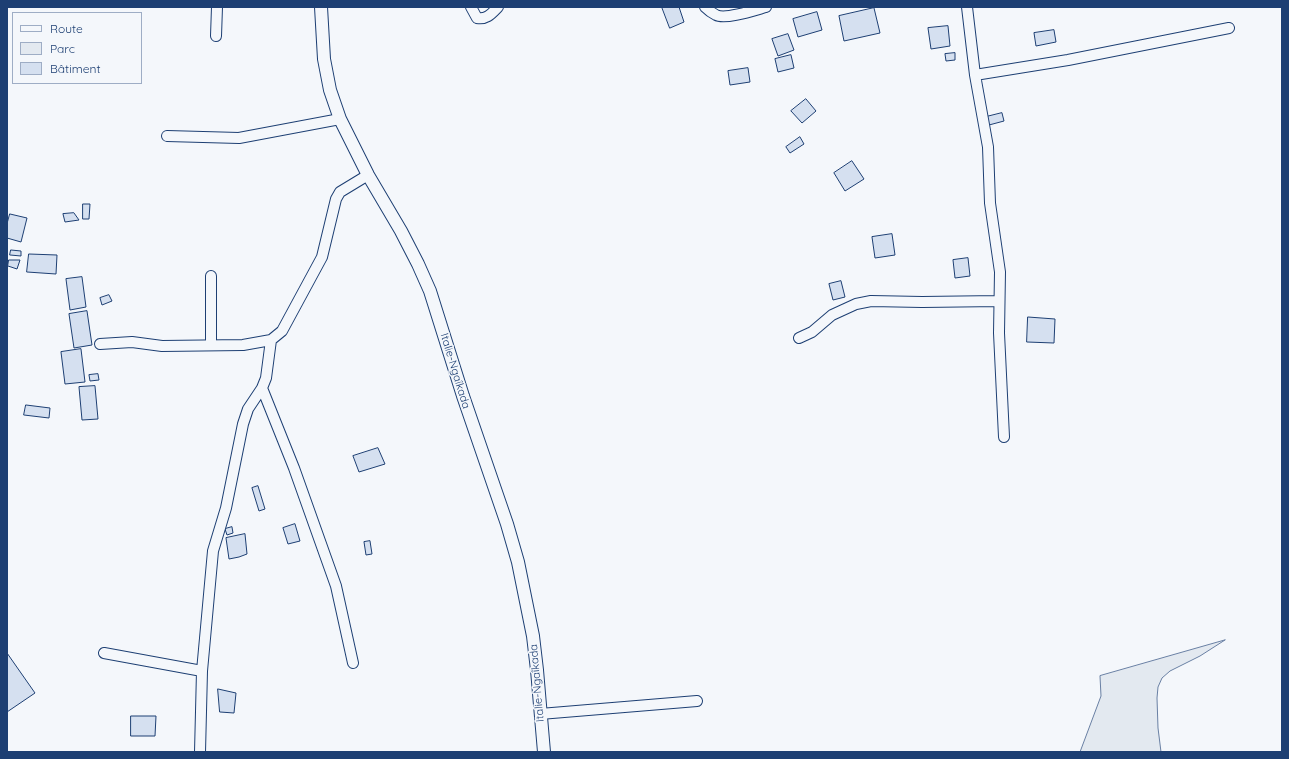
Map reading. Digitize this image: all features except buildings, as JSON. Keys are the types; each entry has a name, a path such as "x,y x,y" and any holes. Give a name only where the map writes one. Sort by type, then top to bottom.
{"street":[{"path":"216,36 217,7"},
{"name":"Italie-Ngaîkada","path":"321,7 324,59 330,90 340,119 368,174 401,231 430,291 462,396 507,524 518,562 533,636 544,752"},
{"path":"470,7 478,18 483,19 498,7"},
{"path":"705,7 717,16 722,16 749,12 766,7"},
{"path":"967,7 976,75 988,146 990,203 1000,272 999,332 1004,437"},
{"path":"976,75 1068,60 1229,28"},
{"path":"167,136 239,138 340,119"},
{"path":"100,344 132,342 162,346 243,345 272,340 282,331 322,257 336,199 340,192 368,174"},
{"path":"211,276 211,345"},
{"path":"799,338 812,332 832,315 856,304 871,301 999,301"},
{"path":"200,752 202,671 213,551 226,508 243,424 248,409 262,388 266,378 272,340"},
{"path":"262,388 289,454 336,586 353,663"},
{"path":"104,653 202,671"},
{"path":"540,714 697,701"}],"green space":[{"path":"1225,640 1200,656 1170,671 1162,678 1158,687 1157,698 1158,728 1161,752 1080,752 1101,696 1100,676"}]}
